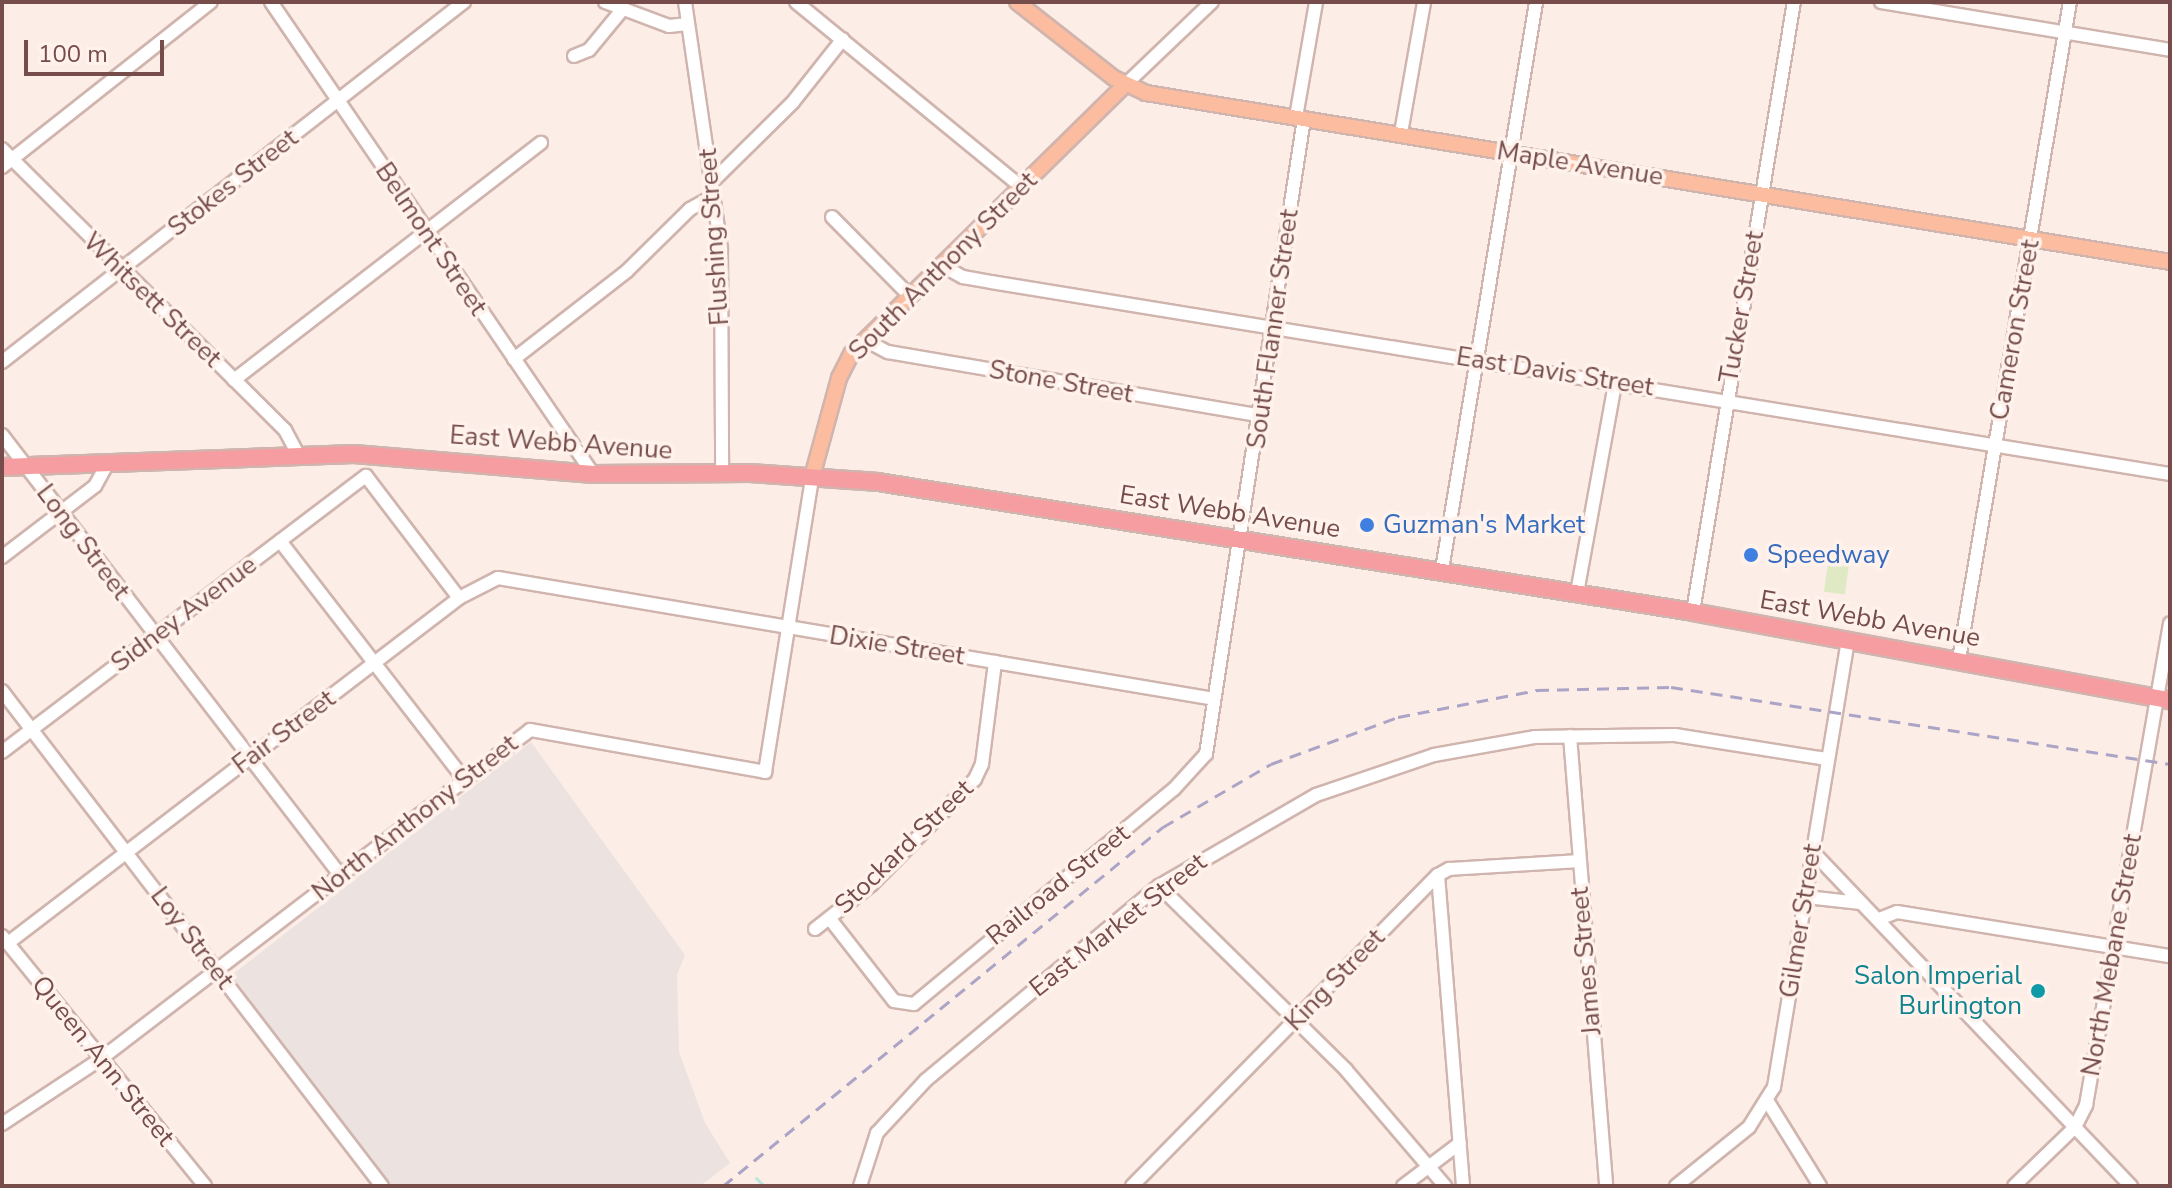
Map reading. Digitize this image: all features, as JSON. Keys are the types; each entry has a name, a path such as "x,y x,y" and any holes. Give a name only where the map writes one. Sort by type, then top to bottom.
{"highway":[{"name":"East Webb Avenue","path":"2,467 298,454 370,455 593,474 722,473 812,477 947,490 1693,612 2164,699"}],"main road":[{"name":"Maple Avenue","path":"1017,2 1125,85 1300,118 2170,262"},
{"name":"South Anthony Street","path":"812,477 839,378 865,340 1125,85"}],"street":[{"path":"7,163 211,2"},
{"name":"Belmont Street","path":"271,2 593,474"},
{"name":"Stokes Street","path":"2,362 464,2"},
{"path":"605,2 669,26 688,24"},
{"name":"Flushing Street","path":"685,2 721,250 722,473"},
{"path":"796,2 1021,187"},
{"path":"1125,85 1212,2"},
{"name":"South Flanner Street","path":"1202,760 1261,416 1270,327 1316,2"},
{"path":"1401,133 1424,2"},
{"path":"1442,570 1536,2"},
{"name":"Tucker Street","path":"1693,612 1794,2"},
{"path":"1881,2 2170,50"},
{"name":"Cameron Street","path":"1959,659 2070,2"},
{"path":"574,56 589,50 622,10"},
{"path":"713,181 793,102 843,39"},
{"path":"234,380 541,143"},
{"name":"Whitsett Street","path":"2,149 7,163 121,269 285,430 298,454"},
{"path":"514,359 627,271 690,209 713,196"},
{"path":"832,217 910,296"},
{"name":"East Davis Street","path":"943,266 963,277 2170,474"},
{"name":"Stone Street","path":"865,340 888,352 1261,416"},
{"path":"1577,593 1615,383"},
{"name":"Long Street","path":"2,435 341,876"},
{"path":"370,455 366,476 459,598"},
{"path":"2,557 95,486 107,464"},
{"name":"Sidney Avenue","path":"2,752 366,476"},
{"name":"North Anthony Street","path":"6,1124 102,1058 464,779 538,728 765,772 812,477"},
{"path":"280,541 464,779"},
{"name":"Fair Street","path":"5,939 127,852 459,598 498,578 580,591"},
{"name":"Dixie Street","path":"580,591 789,630 1214,699"},
{"name":"North Mebane Street","path":"2014,1186 2075,1127 2086,1105 2164,699 2170,623"},
{"name":"Gilmer Street","path":"1768,1102 1779,1064 1826,759 1848,641"},
{"name":"Stockard Street","path":"815,929 890,867 977,775 995,662"},
{"name":"Loy Street","path":"2,691 382,1186"},
{"name":"East Market Street","path":"860,1186 877,1133 899,1103 1159,886 1282,811 1337,787 1434,755 1570,736 1702,737 1826,759"},
{"name":"James Street","path":"1570,736 1606,1186"},
{"name":"Railroad Street","path":"830,919 894,1001 910,1005 1163,799 1202,760"},
{"path":"1812,851 2131,1186"},
{"path":"1463,1186 1438,875 1449,869 1578,861"},
{"name":"King Street","path":"1132,1186 1438,875"},
{"path":"1159,886 1346,1070 1445,1186"},
{"path":"1806,897 1861,903"},
{"path":"1879,919 1897,912 2170,956"},
{"name":"Queen Ann Street","path":"5,939 205,1186"},
{"path":"1676,1186 1749,1127 1768,1102 1820,1186"},
{"path":"1403,1186 1460,1143"}],"shaded area":[{"path":"531,742 685,955 677,975 679,1052 705,1123 730,1163 700,1186 371,1186 219,985"}],"green space":[{"path":"1829,556 1850,559 1845,595 1824,592"}],"waterway":[{"path":"756,1178 764,1186"}],"railway":[{"path":"723,1186 1163,827 1271,764 1398,717 1537,690 1671,687 2170,764"}],"place":[{"name":"Guzman's Market","path":"1367,525"},
{"name":"Speedway","path":"1751,555"},
{"name":"Salon Imperial Burlington","path":"2038,991"}]}
